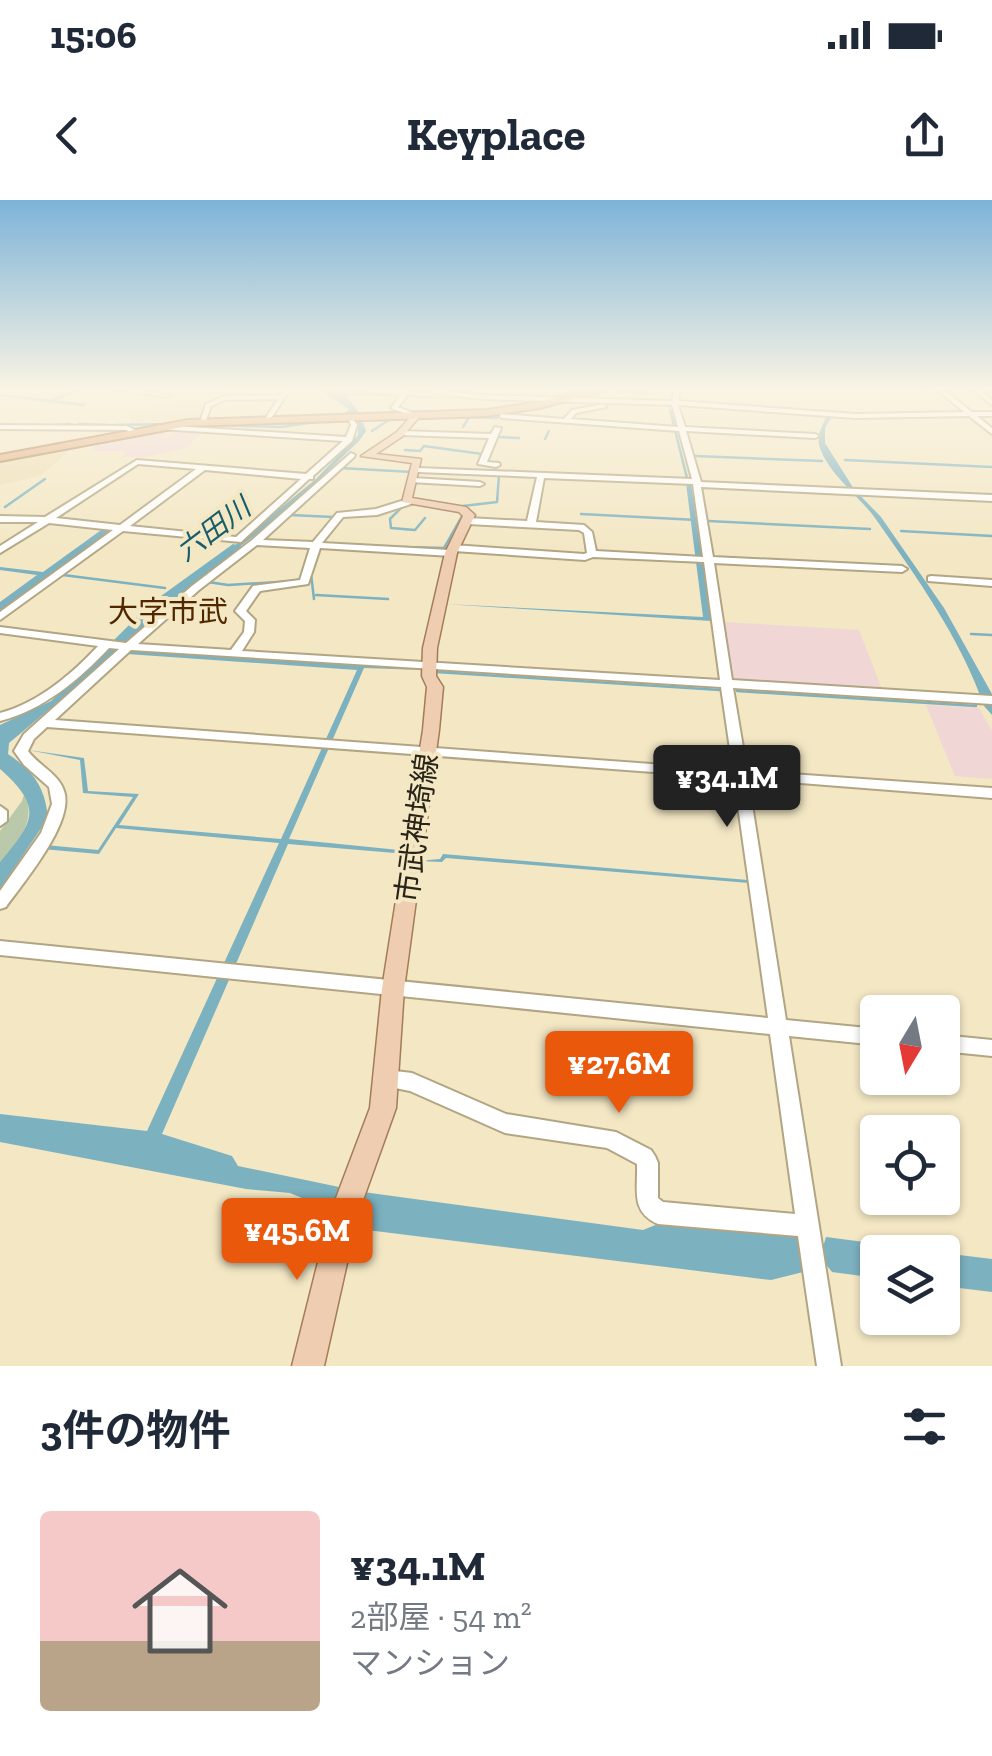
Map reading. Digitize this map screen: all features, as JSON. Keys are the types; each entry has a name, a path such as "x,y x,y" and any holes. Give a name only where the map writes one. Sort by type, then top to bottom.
{"highway":[{"path":"0,458 82,442"}],"main road":[{"path":"358,456 383,442"},
{"path":"358,456 418,462 405,498 408,502 462,508 469,512 468,521"},
{"name":"市武神埼線","path":"308,1366 349,1203 379,1122 435,693 428,666 452,550 468,521"}],"street":[{"path":"0,519 47,520 238,540 346,442"},
{"path":"490,442 482,464 500,465 499,472"},
{"path":"682,442 693,482 702,560 727,686 829,1366"},
{"path":"335,454 358,456"},
{"path":"0,903 56,818 58,791 21,751 29,737 166,610 358,456"},
{"path":"0,550 137,462 310,478"},
{"path":"0,617 202,468"},
{"path":"415,475 499,472 992,498"},
{"path":"415,475 480,484"},
{"path":"531,524 541,475"},
{"path":"235,654 250,630 250,620 240,611 253,591 304,582 316,546 344,512 378,512 408,502"},
{"path":"468,521 586,529 592,554"},
{"path":"255,542 902,569"},
{"path":"931,579 992,582"},
{"path":"0,630 106,644 235,654 992,700"},
{"path":"0,717 15,714 55,688 106,644"},
{"path":"45,722 992,793"},
{"path":"0,810 0,821"},
{"path":"0,948 860,1035"},
{"path":"960,1045 992,1048"},
{"path":"387,1079 412,1082 505,1123 609,1140 644,1157 648,1163 647,1202 658,1213 810,1245"}],"shaded area":[{"path":"98,442 192,442 186,448 147,457 122,457 126,451 90,451"},
{"path":"76,445 40,476 0,485 0,460"},
{"path":"724,622 859,630 883,692 734,682"},
{"path":"926,705 979,708 992,731 992,779 955,776"}],"green space":[{"path":"25,791 27,821 20,838 0,862 0,831"}],"water":[{"path":"351,442 358,442 283,514 217,560 316,479"},
{"path":"825,442 854,489 881,517 944,608 992,694 992,715 921,585 875,518 835,474 819,444"},
{"path":"686,483 691,483 711,621 445,604 703,617"},
{"path":"104,528 113,529 0,612 0,602 37,575 0,567 43,572"},
{"path":"109,648 121,649 9,743 8,754 25,767 41,789 48,818 0,889 0,862 21,836 29,814 23,794 0,769 0,725 51,701"},
{"path":"131,650 422,670 364,668 289,839 399,850 406,859 397,858 395,853 288,844 162,1134 232,1156 238,1166 363,1192 643,1230 658,1224 797,1236 803,1248 822,1250 826,1237 860,1241 860,1276 832,1272 824,1262 804,1261 803,1272 771,1280 359,1229 351,1213 331,1210 290,1193 246,1189 0,1142 0,1114 147,1131 279,843 116,828 99,854 42,849 45,845 98,850 133,797 83,793 80,760 28,750 84,758 88,791 139,794 119,825 281,839 357,670 127,654"},
{"path":"443,854 749,883 446,858 442,862 418,861 440,859"},
{"path":"960,1255 992,1259 992,1292 960,1288"}],"waterway":[{"path":"405,450 420,451 424,446 482,454 487,442"},
{"path":"678,442 688,482"},
{"path":"695,456 822,461"},
{"path":"845,460 992,467"},
{"path":"340,468 412,472"},
{"path":"463,506 497,502 499,475"},
{"path":"5,507 45,479"},
{"path":"403,506 390,519 391,528 415,530 425,518"},
{"path":"581,514 697,520"},
{"path":"291,515 333,517"},
{"path":"402,547 444,548 462,516"},
{"path":"708,521 870,529"},
{"path":"901,531 992,536"},
{"name":"六田川","path":"104,658 155,607 237,547"},
{"path":"311,574 314,599"},
{"path":"63,575 165,588"},
{"path":"208,582 228,585 295,581"},
{"path":"316,595 388,599"},
{"path":"971,634 992,635"},
{"path":"437,672 720,690"},
{"path":"737,691 976,706"}],"district":[{"name":"大字市武","path":"168,612"}]}
